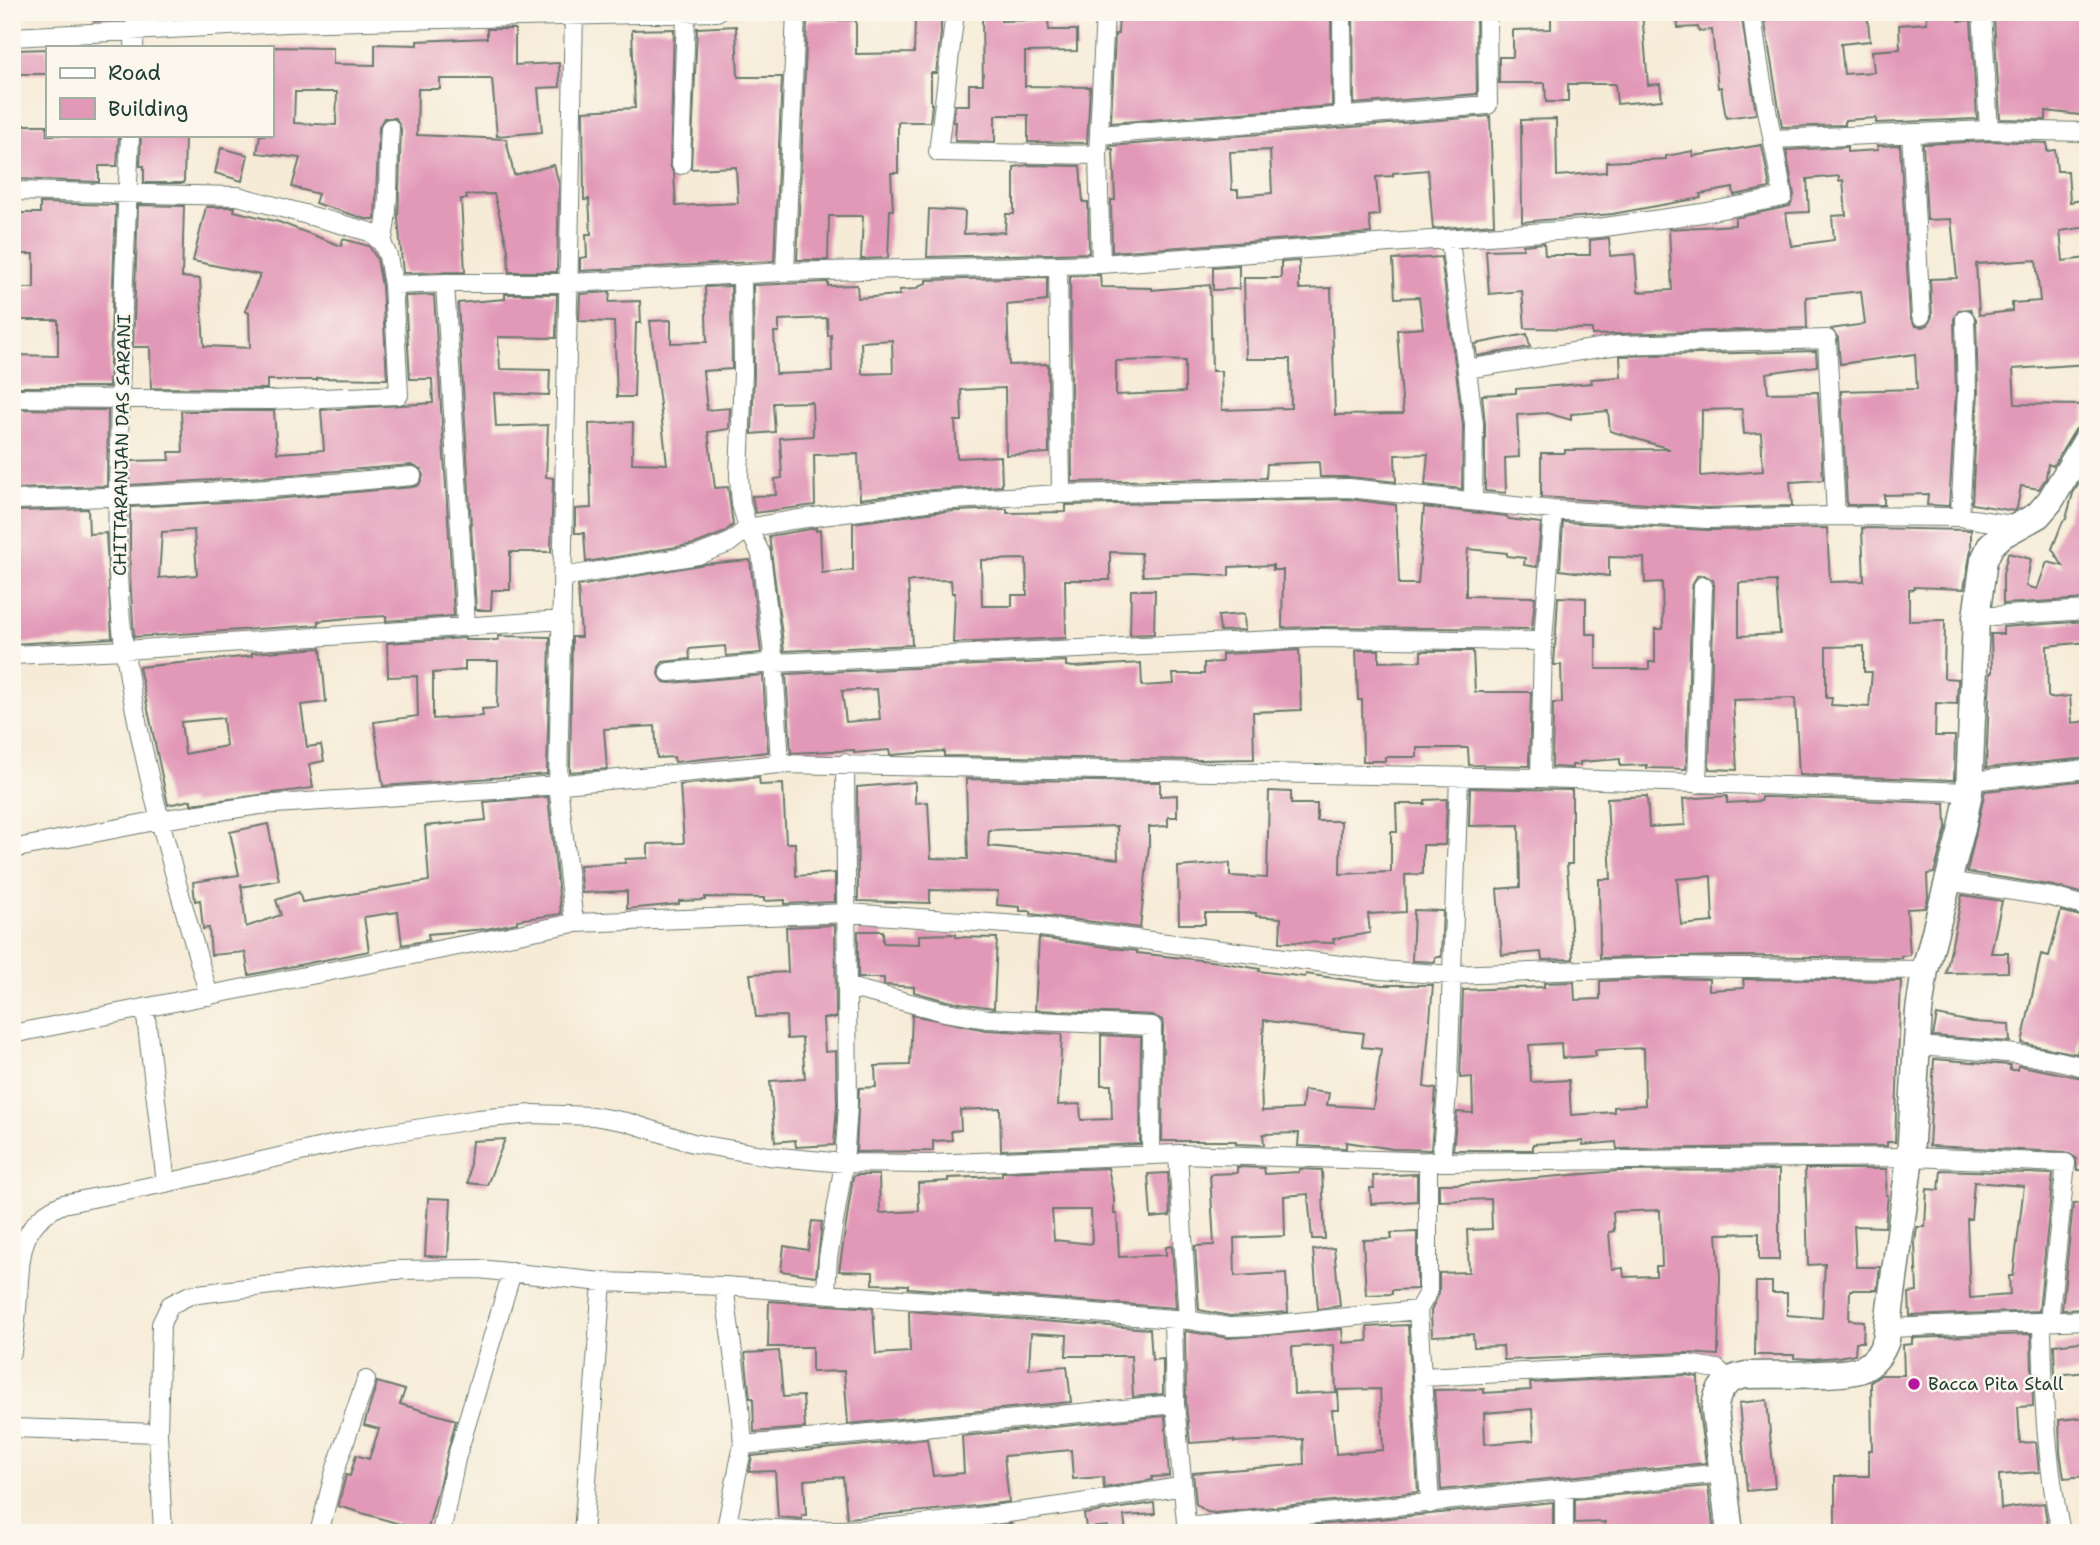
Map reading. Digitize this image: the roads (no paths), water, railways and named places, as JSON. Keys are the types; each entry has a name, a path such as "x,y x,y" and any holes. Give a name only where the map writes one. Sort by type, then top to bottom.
{"street":[{"path":"134,40 136,12"},
{"path":"12,37 134,40 287,23 717,12"},
{"path":"785,272 796,12"},
{"path":"955,12 938,152 1098,155"},
{"path":"1101,264 1098,155 1105,12"},
{"path":"1342,12 1343,116"},
{"path":"1099,135 1488,105 1487,12"},
{"path":"393,285 570,282 785,272 1101,264 1450,241 1598,228 1702,213 1783,197 1774,139 1756,62 1752,12"},
{"path":"1982,12 1989,130"},
{"path":"681,165 686,13"},
{"path":"574,15 558,785 574,923"},
{"path":"382,243 388,213 387,162 390,128"},
{"path":"1774,139 1989,130 2088,132"},
{"path":"1911,133 1921,316"},
{"name":"CHITTARANJAN DAS SARANI","path":"130,136 118,497 119,573 125,650 139,732 160,820 209,996"},
{"path":"12,191 238,195 370,232 382,243 388,256 393,285 399,395 270,400 12,398"},
{"path":"1450,241 1474,425 1473,501"},
{"path":"1058,265 1060,494"},
{"path":"742,274 743,372 739,476 741,504 748,528 761,554 774,663 780,764"},
{"path":"445,283 466,625"},
{"path":"1960,517 1967,392 1965,319"},
{"path":"1467,369 1618,345 1827,339 1836,516"},
{"path":"1730,1533 1716,1401 1718,1392 1730,1380 1746,1375 1862,1369 1878,1357 1889,1328 1910,1157 1916,1046 1925,970 1962,828 1969,787 1976,617 1984,560 1991,545 2002,535 2038,515 2050,501 2088,438"},
{"path":"12,500 293,487 412,477"},
{"path":"562,577 698,555 729,543 748,528 792,520 934,501 1060,494 1349,488 1553,510 1708,519 1960,517 2018,526"},
{"path":"1541,778 1543,641 1553,510"},
{"path":"1697,784 1703,586"},
{"path":"1976,617 2088,610"},
{"path":"12,655 125,650 561,620"},
{"path":"669,672 774,663 1317,638 1543,641"},
{"path":"12,849 160,820 259,805 558,785 780,764 845,763 1541,778 1697,784 1969,787 2088,769"},
{"path":"826,1293 833,1214 844,1163 848,1106 845,763"},
{"path":"1430,1504 1418,1310 1428,1292 1434,1161 1448,1082 1459,777"},
{"path":"1947,881 2052,897 2088,907"},
{"path":"12,1034 574,923 848,913 1033,926 1380,970 1452,975 1667,967 1925,970"},
{"path":"848,987 945,1012 988,1019 1152,1026 1151,1155"},
{"path":"145,1009 166,1183"},
{"path":"1916,1046 2004,1052 2042,1057 2088,1068"},
{"path":"12,1350 16,1261 33,1225 55,1208 366,1137 478,1119 531,1114 593,1116 638,1125 693,1143 768,1156 844,1163 930,1164 1178,1154 1434,1161 1910,1157 2066,1163 2046,1322 2046,1434 2061,1533"},
{"path":"1178,1154 1180,1319 1175,1404 1186,1530 1723,1473"},
{"path":"163,1533 158,1433 161,1324 170,1305 183,1297 394,1270 479,1269 602,1282 826,1293 1180,1319 1229,1326 1258,1326 1418,1310"},
{"path":"440,1533 459,1447 512,1272"},
{"path":"583,1533 602,1282"},
{"path":"724,1286 743,1445 726,1528 805,1530 930,1524 1080,1504 1183,1486"},
{"path":"1889,1328 2088,1320"},
{"path":"1422,1377 1687,1364 1717,1369 1730,1380"},
{"path":"319,1533 335,1471 366,1380"},
{"path":"743,1445 1175,1404"},
{"path":"12,1428 158,1433"},
{"path":"1564,1490 1564,1533"}],"place":[{"name":"Bacca Pita Stall","path":"1914,1384"}]}
